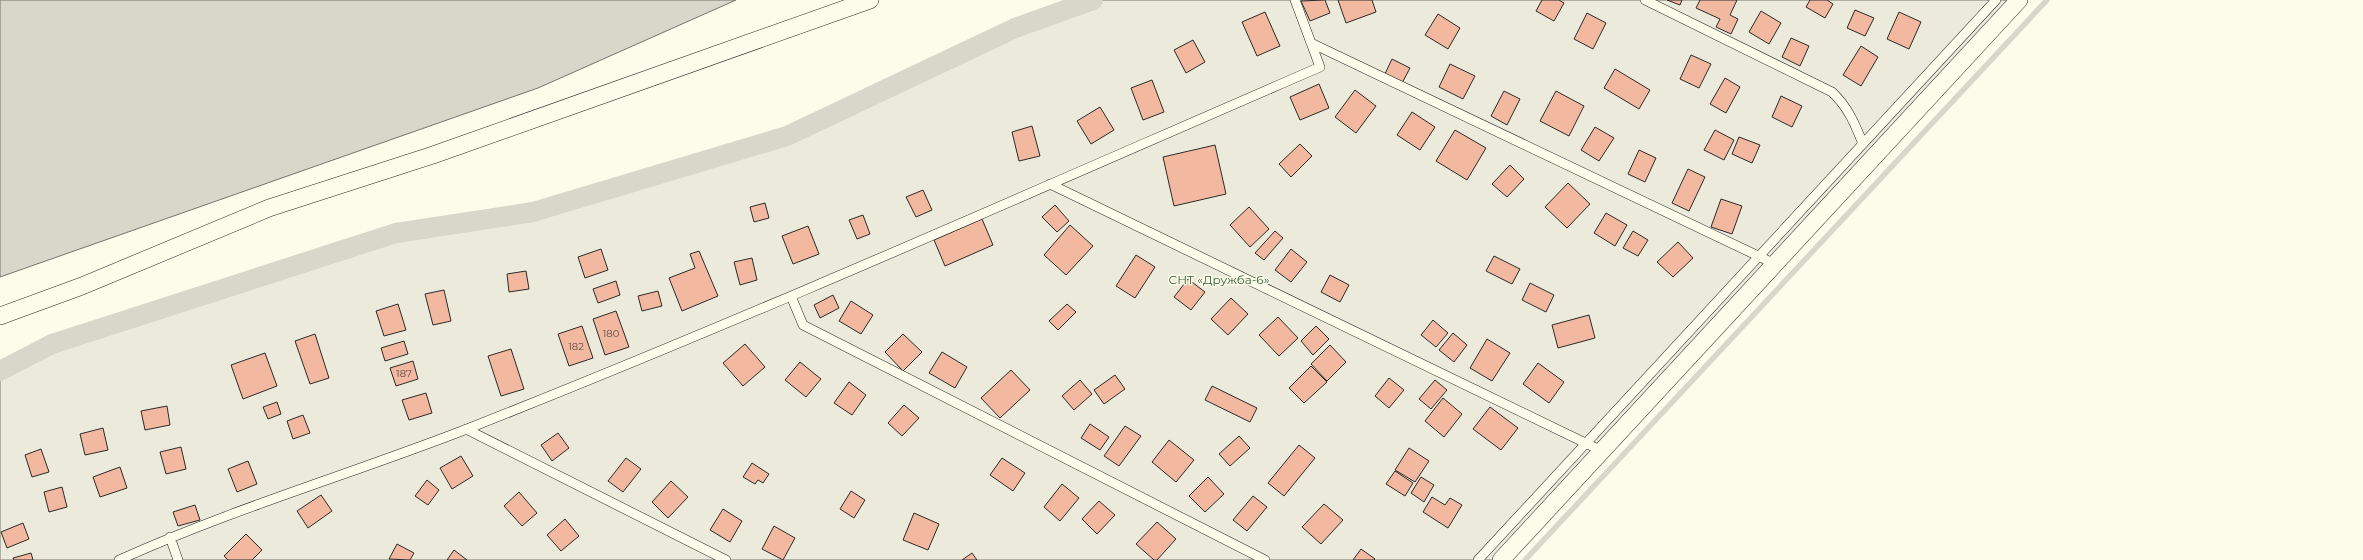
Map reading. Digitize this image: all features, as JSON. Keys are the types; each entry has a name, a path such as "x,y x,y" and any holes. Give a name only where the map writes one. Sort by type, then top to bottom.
{"street":[{"path":"0,316 82,286 269,208 433,155 870,0"},
{"path":"1501,560 2019,0"}],"lane":[{"path":"119,560 170,537 466,429 791,296 1320,67 1295,0"},
{"path":"1645,0 1832,92 1843,102 1851,115 1863,144"},
{"path":"1478,560 1996,0"},
{"path":"1311,43 1775,264"},
{"path":"1050,184 1602,451"},
{"path":"791,296 803,325 1265,560"},
{"path":"466,429 726,560"},
{"path":"170,537 178,560"}],"green space":[{"name":"СНТ «Дружба-6»","path":"1093,0 2019,0 1501,560 0,560 0,371 52,344 396,233 533,212 787,136 1015,28"}],"shaded area":[{"path":"0,0 736,0 538,88 0,277"}],"building":[{"path":"1325,0 1330,13 1310,21 1301,1"},
{"path":"1338,0 1372,0 1376,12 1346,23"},
{"path":"1542,0 1559,0 1564,3 1554,21 1536,11"},
{"path":"1667,0 1682,0 1680,5"},
{"path":"1700,0 1737,0 1730,15 1738,19 1731,34 1716,27 1720,19 1696,8"},
{"path":"1810,0 1827,0 1833,4 1825,18 1806,7"},
{"path":"1855,10 1874,18 1865,36 1847,28"},
{"path":"1761,11 1781,23 1769,44 1749,32"},
{"path":"1265,12 1280,46 1257,56 1242,22"},
{"path":"1899,12 1921,22 1909,49 1887,39"},
{"path":"1587,13 1606,23 1593,49 1574,39"},
{"path":"1438,14 1460,28 1448,49 1425,35"},
{"path":"1791,38 1809,46 1800,66 1782,57"},
{"path":"1193,40 1205,62 1186,73 1174,50"},
{"path":"1861,46 1878,57 1861,86 1843,75"},
{"path":"1691,55 1711,64 1699,88 1680,79"},
{"path":"1392,59 1410,68 1401,85 1384,76"},
{"path":"1450,64 1475,76 1463,99 1439,87"},
{"path":"1615,69 1650,90 1639,109 1604,88"},
{"path":"1725,78 1740,87 1726,113 1710,104"},
{"path":"1152,80 1164,112 1143,120 1131,88"},
{"path":"1319,84 1329,108 1300,120 1290,97"},
{"path":"1355,90 1376,106 1356,133 1335,117"},
{"path":"1504,91 1520,99 1507,125 1491,116"},
{"path":"1556,91 1584,106 1569,136 1540,121"},
{"path":"1781,96 1802,106 1792,127 1772,117"},
{"path":"1100,107 1114,130 1091,144 1077,121"},
{"path":"1412,112 1435,127 1420,150 1397,135"},
{"path":"1032,126 1040,156 1019,161 1012,132"},
{"path":"1595,127 1614,138 1599,161 1581,150"},
{"path":"1455,130 1486,148 1467,180 1436,161"},
{"path":"1715,130 1734,140 1724,160 1704,150"},
{"path":"1739,137 1760,145 1752,163 1732,154"},
{"path":"1300,144 1312,156 1291,177 1279,164"},
{"path":"1215,145 1226,194 1174,206 1163,157"},
{"path":"1639,150 1656,158 1645,182 1628,174"},
{"path":"1510,165 1524,179 1507,197 1492,184"},
{"path":"1688,169 1705,177 1689,211 1672,203"},
{"path":"1568,183 1590,204 1567,228 1545,207"},
{"path":"923,190 932,210 916,217 906,197"},
{"path":"1721,199 1742,206 1732,234 1711,227"},
{"path":"765,203 769,218 754,222 750,207"},
{"path":"1055,205 1069,221 1057,232 1042,217"},
{"path":"1249,207 1269,229 1250,247 1230,225"},
{"path":"1606,213 1627,225 1615,246 1594,233"},
{"path":"863,215 870,234 857,239 849,220"},
{"path":"982,219 993,245 945,266 934,240"},
{"path":"1070,225 1093,246 1066,275 1044,255"},
{"path":"808,226 819,254 793,264 782,236"},
{"path":"1275,231 1283,238 1264,260 1255,253"},
{"path":"1633,231 1648,240 1638,256 1623,248"},
{"path":"1678,242 1693,258 1673,277 1657,262"},
{"path":"601,249 608,270 585,278 578,257"},
{"path":"1291,249 1307,262 1291,282 1275,270"},
{"path":"699,251 718,296 682,311 669,278 695,268 690,254"},
{"path":"1136,255 1155,267 1135,298 1116,286"},
{"path":"1494,256 1520,269 1512,284 1486,271"},
{"path":"752,258 757,280 740,285 734,262"},
{"path":"526,271 529,289 509,292 507,274"},
{"path":"1330,275 1349,285 1340,302 1321,292"},
{"path":"1188,279 1205,292 1191,310 1174,297"},
{"path":"616,281 620,295 598,303 593,289"},
{"path":"1530,283 1554,295 1546,312 1522,300"},
{"path":"444,290 451,321 433,325 425,294"},
{"path":"658,291 662,306 642,311 638,296"},
{"path":"833,295 839,308 820,318 814,305"},
{"path":"1231,298 1248,314 1228,335 1211,319"},
{"path":"851,301 873,315 861,334 839,321"},
{"path":"398,304 406,330 384,336 376,311"},
{"path":"1067,304 1076,312 1058,330 1049,321"},
{"path":"616,311 629,347 605,355 593,319"},
{"path":"1589,315 1595,338 1558,348 1552,325"},
{"path":"1278,317 1298,338 1279,356 1259,335"},
{"path":"1433,320 1448,333 1436,347 1421,335"},
{"path":"582,326 593,358 569,366 558,334"},
{"path":"1316,326 1329,339 1313,355 1301,341"},
{"path":"1453,333 1467,345 1454,362 1439,350"},
{"path":"315,334 329,378 310,384 295,341"},
{"path":"903,334 922,352 903,371 885,352"},
{"path":"1487,339 1510,353 1492,381 1470,368"},
{"path":"404,341 408,354 385,361 381,348"},
{"path":"745,344 765,367 743,386 723,363"},
{"path":"1330,345 1346,362 1327,381 1311,364"},
{"path":"511,349 524,389 501,396 488,356"},
{"path":"942,352 967,367 955,388 929,373"},
{"path":"265,353 277,386 243,399 231,365"},
{"path":"413,361 418,379 396,386 390,368"},
{"path":"800,362 821,379 806,397 785,380"},
{"path":"1538,363 1564,382 1549,403 1523,384"},
{"path":"1311,366 1327,382 1304,403 1289,388"},
{"path":"1011,370 1030,390 1000,418 981,398"},
{"path":"1115,375 1125,389 1104,404 1094,390"},
{"path":"1389,378 1404,390 1389,408 1375,396"},
{"path":"1080,380 1092,394 1074,410 1062,396"},
{"path":"1435,380 1447,390 1431,409 1419,399"},
{"path":"849,382 866,395 852,415 834,403"},
{"path":"1212,386 1257,408 1250,422 1205,400"},
{"path":"426,393 432,413 409,420 402,400"},
{"path":"1443,398 1462,414 1444,437 1425,421"},
{"path":"277,402 281,414 268,419 263,407"},
{"path":"904,405 919,418 902,436 888,423"},
{"path":"167,406 170,425 145,430 141,411"},
{"path":"1490,407 1518,428 1501,450 1473,429"},
{"path":"303,415 310,433 293,439 287,421"},
{"path":"1090,424 1109,437 1100,450 1081,438"},
{"path":"1125,426 1141,436 1119,466 1104,456"},
{"path":"103,428 108,450 85,455 80,434"},
{"path":"558,433 569,448 552,461 541,445"},
{"path":"1239,436 1250,448 1230,466 1219,454"},
{"path":"1169,440 1194,460 1176,482 1152,462"},
{"path":"1299,445 1315,458 1284,496 1268,483"},
{"path":"181,447 186,469 166,474 160,452"},
{"path":"1409,448 1429,461 1415,482 1395,470"},
{"path":"41,449 49,472 32,477 25,455"},
{"path":"461,456 473,476 452,489 440,468"},
{"path":"626,458 641,469 623,492 608,481"},
{"path":"1002,458 1025,473 1013,491 990,475"},
{"path":"248,461 257,484 237,492 228,469"},
{"path":"752,463 769,474 763,483 758,480 755,484 743,477"},
{"path":"120,467 127,488 100,497 93,477"},
{"path":"1395,471 1413,483 1405,496 1386,484"},
{"path":"1208,477 1224,494 1205,512 1189,496"},
{"path":"1421,477 1434,485 1424,502 1411,493"},
{"path":"427,480 439,490 428,505 415,496"},
{"path":"671,481 688,497 668,518 652,502"},
{"path":"1062,484 1079,498 1060,521 1044,507"},
{"path":"62,487 67,507 49,512 44,492"},
{"path":"851,491 865,500 854,518 840,509"},
{"path":"519,492 537,513 522,526 504,506"},
{"path":"321,495 332,511 308,528 297,511"},
{"path":"1253,496 1267,507 1247,531 1233,520"},
{"path":"1432,497 1445,505 1450,498 1462,505 1448,528 1423,512"},
{"path":"1099,501 1115,515 1097,534 1082,519"},
{"path":"1324,504 1343,520 1321,544 1302,527"},
{"path":"195,505 200,520 178,526 173,512"},
{"path":"723,509 742,521 730,542 710,530"},
{"path":"914,513 939,524 928,550 903,540"},
{"path":"565,519 579,536 561,551 547,535"},
{"path":"1157,522 1176,539 1157,560 1154,560 1136,544"},
{"path":"23,523 29,539 7,548 1,532"},
{"path":"774,526 795,538 783,560 762,549"},
{"path":"246,534 262,550 252,560 228,560 224,556"},
{"path":"397,544 414,553 410,560 389,559"},
{"path":"1361,549 1375,559 1353,560"},
{"path":"454,550 467,560 447,560"},
{"path":"31,553 33,560 14,560 13,558"},
{"path":"972,553 977,560 962,560"}],"waterway":[{"path":"0,371 52,344 396,233 533,212 787,136 1015,28 1093,0"},
{"path":"1525,560 2047,0"}]}
